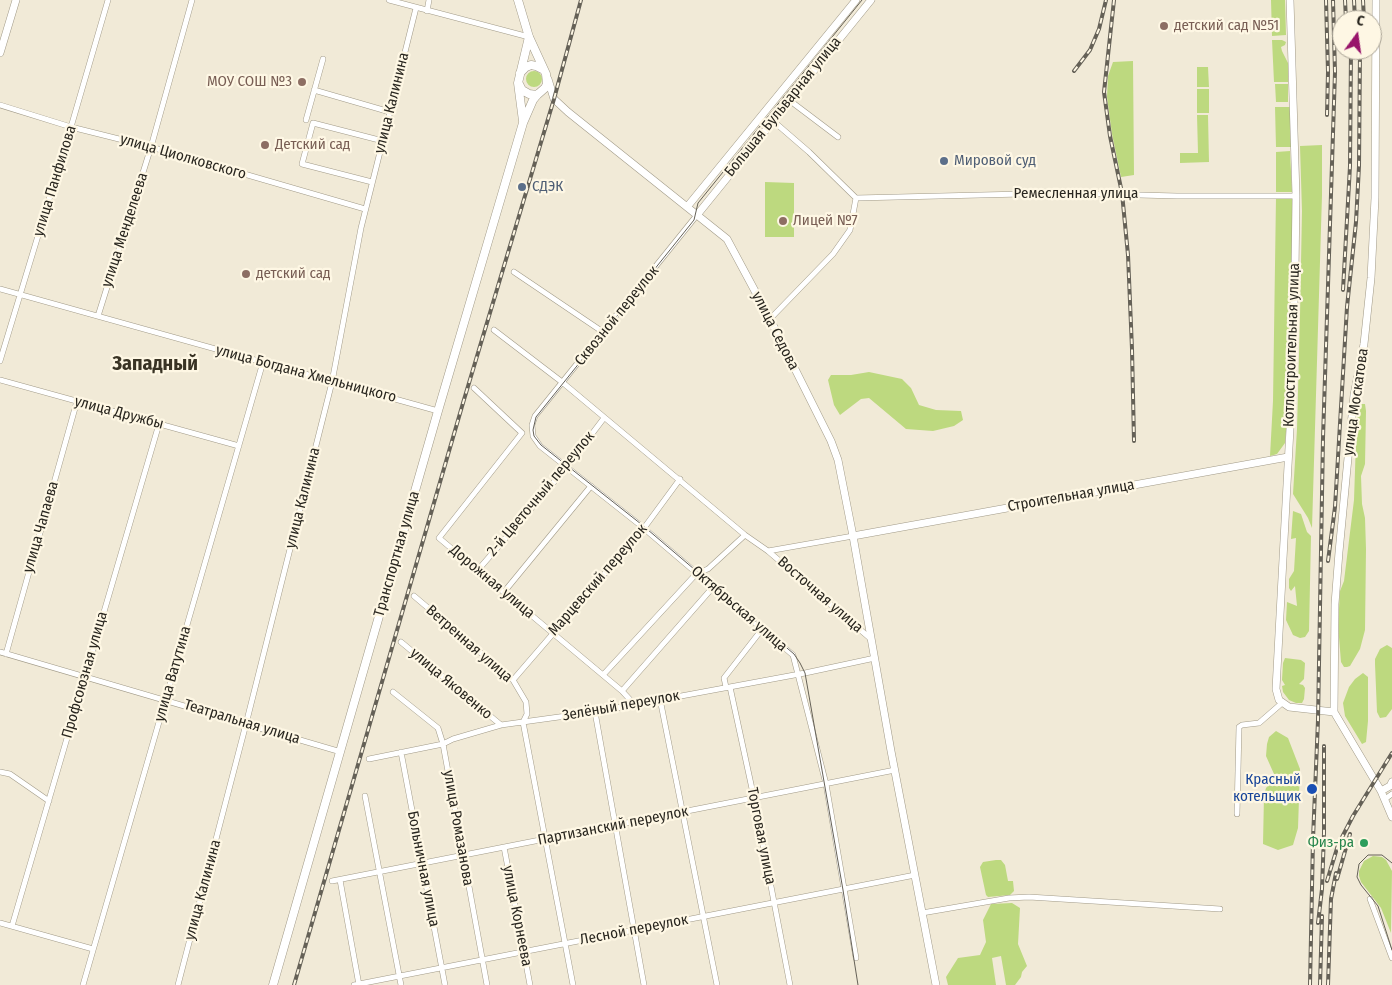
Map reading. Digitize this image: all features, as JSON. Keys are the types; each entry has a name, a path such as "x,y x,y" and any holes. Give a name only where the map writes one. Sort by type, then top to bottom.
{"main road":[{"path":"0,53 16,0"},
{"path":"518,0 529,38 547,76 554,99"},
{"name":"Большая Бульварная улица","path":"687,207 856,0"},
{"name":"Большая Бульварная улица","path":"697,215 871,0"},
{"name":"Котлостроительная улица","path":"1282,703 1277,697 1276,689 1296,271 1296,196 1290,0"},
{"name":"улица Москатова","path":"1334,712 1335,604 1338,569 1354,395 1370,306 1375,198 1376,0"},
{"path":"523,123 519,79 529,38"},
{"path":"523,123 537,94 545,88 547,76 540,67 531,65 522,70 519,79 522,90 529,94 537,94"},
{"name":"улица Седова","path":"537,94 554,99 727,239 770,318 838,460 871,640"},
{"name":"Транспортная улица","path":"273,985 438,410 523,123"},
{"name":"Строительная улица","path":"853,536 1288,457"},
{"name":"Восточная улица","path":"871,640 936,985"},
{"path":"1282,703 1293,709 1334,712 1381,791 1392,817"},
{"path":"1381,791 1390,786 1392,782"}],"street":[{"name":"улица Панфилова","path":"0,361 108,0"},
{"name":"улица Менделеева","path":"98,316 151,147 192,0"},
{"path":"389,0 529,38"},
{"path":"427,11 429,0"},
{"name":"улица Калинина","path":"178,985 332,382 365,209 416,8"},
{"path":"306,120 323,59"},
{"path":"314,90 390,112"},
{"path":"789,100 838,138"},
{"name":"улица Циолковского","path":"0,104 71,127 151,147 365,209"},
{"path":"770,318 833,254 850,230 856,198 772,120"},
{"path":"372,182 302,164 313,123 382,141"},
{"name":"Ремесленная улица","path":"856,198 1064,193 1296,196"},
{"name":"Сквозной переулок","path":"535,416 697,215"},
{"path":"514,272 603,332"},
{"name":"улица Богдана Хмельницкого","path":"0,289 438,410"},
{"name":"Восточная улица","path":"494,330 562,382 768,551 871,640"},
{"name":"улица Ватутина","path":"83,985 263,362"},
{"name":"улица Дружбы","path":"0,380 239,446"},
{"name":"Дорожная улица","path":"474,388 522,433 439,538 622,691 634,704"},
{"name":"улица Чапаева","path":"3,653 77,401"},
{"name":"Октябрьская улица","path":"535,416 532,430 540,446 644,528 793,655 826,784 846,889 856,958"},
{"name":"2-й Цветочный переулок","path":"478,570 567,467 604,418"},
{"name":"Профсоюзная улица","path":"12,926 159,424"},
{"name":"Марцевский переулок","path":"513,680 644,528 680,479"},
{"path":"504,592 592,486"},
{"path":"602,675 697,573 708,569 745,534"},
{"path":"768,551 853,536"},
{"path":"622,691 714,586"},
{"name":"Ветренная улица","path":"414,596 513,680 527,707 527,714 523,722"},
{"path":"728,687 724,678 762,628"},
{"name":"улица Яковенко","path":"400,642 501,725"},
{"name":"Театральная улица","path":"3,653 341,752"},
{"name":"Зелёный переулок","path":"369,759 444,744 453,739 501,725 594,712 875,658"},
{"name":"Торговая улица","path":"728,687 754,798 790,985"},
{"name":"улица Ромазанова","path":"393,692 438,728 444,744 487,985"},
{"path":"660,699 717,985"},
{"path":"1237,814 1239,727 1259,723 1282,703"},
{"path":"594,712 644,985"},
{"path":"523,722 573,985"},
{"name":"Больничная улица","path":"401,752 445,985"},
{"name":"Партизанский переулок","path":"332,881 894,770"},
{"path":"0,772 10,774 48,801"},
{"path":"1385,799 1392,794"},
{"path":"365,796 401,985"},
{"name":"улица Корнеева","path":"504,848 530,985"},
{"name":"Лесной переулок","path":"357,985 915,875"},
{"path":"340,880 357,985"},
{"path":"922,913 1009,898 1029,897 1220,909"},
{"path":"1370,899 1392,958"},
{"path":"0,923 93,949"}],"green space":[{"path":"1271,0 1285,0 1286,35 1272,36"},
{"path":"1272,40 1286,42 1281,47 1288,63 1288,82 1274,82"},
{"path":"1133,61 1134,175 1121,177 1107,97 1108,76 1113,62"},
{"path":"1197,67 1208,67 1209,87 1197,87"},
{"path":"531,71 537,71 542,76 540,85 531,87 526,82 526,76"},
{"path":"1275,84 1288,84 1288,102 1276,102"},
{"path":"1197,89 1209,89 1209,113 1197,113"},
{"path":"1275,107 1290,107 1291,147 1276,147"},
{"path":"1197,115 1208,115 1209,162 1180,163 1180,153 1198,153"},
{"path":"1322,145 1312,528 1293,494 1300,316 1302,211 1300,146"},
{"path":"1290,151 1292,192 1276,192 1276,152"},
{"path":"765,182 794,183 794,237 765,237"},
{"path":"1276,197 1292,197 1293,203 1289,398 1285,443 1277,454 1270,456 1273,401"},
{"path":"869,372 902,379 911,388 919,405 936,410 961,411 963,420 954,426 933,431 906,429 869,398 861,399 840,415 834,405 828,380 831,375 851,375"},
{"path":"1360,404 1365,404 1366,411 1365,464 1361,476 1366,549 1365,630 1360,649 1350,666 1344,667 1341,662 1338,625 1340,591 1344,581 1354,500 1357,411"},
{"path":"1293,511 1301,514 1307,532 1311,536 1309,631 1305,637 1300,638 1293,635 1286,620 1287,602 1297,606 1295,586 1291,591 1289,588 1289,579 1294,571 1296,538 1291,539"},
{"path":"1387,645 1392,648 1392,709 1386,717 1380,718 1377,712 1375,659 1380,649"},
{"path":"1285,658 1301,660 1305,663 1304,679 1299,684 1305,688 1302,703 1289,700 1283,692 1282,686 1285,685 1282,680 1283,663"},
{"path":"1363,673 1368,677 1368,721 1366,742 1362,744 1345,716 1343,703 1349,687"},
{"path":"1276,731 1288,738 1300,769 1298,828 1293,845 1278,850 1263,844 1264,795 1274,774 1266,756 1267,744 1269,737"},
{"path":"1373,856 1382,857 1386,860 1392,871 1391,933 1381,908 1361,882 1359,876 1359,871 1364,861"},
{"path":"1001,860 1005,865 1008,881 1013,881 1014,891 1010,895 988,897 980,867 983,862"},
{"path":"1012,903 1020,908 1018,944 1027,966 1015,985 1006,985 1001,956 992,958 996,985 948,985 946,977 958,958 980,955 986,942 983,920 991,904"}],"tram line":[{"path":"858,985 805,673 800,663 794,654 641,524 541,445 534,436 533,430 536,417 694,220 698,203 862,0"},
{"path":"1392,863 1382,855 1368,855 1359,864 1357,877 1378,906 1392,950"}],"railway":[{"path":"294,985 463,403 554,99 581,0"},
{"path":"1074,71 1090,50 1099,29 1106,0"},
{"path":"1114,0 1104,92 1110,136 1122,193 1128,255 1134,441"},
{"path":"1326,0 1327,115"},
{"path":"1310,985 1318,720 1323,438 1335,72 1333,0"},
{"path":"1345,0 1346,10"},
{"path":"1354,0 1354,10"},
{"path":"1363,0 1364,10"},
{"path":"1343,290 1350,166 1351,60"},
{"path":"1328,561 1335,507 1347,307 1356,222 1359,166 1360,60"},
{"path":"1318,923 1322,889 1324,833 1324,746"},
{"path":"1327,881 1338,845 1353,816 1392,753"},
{"path":"1337,879 1350,834"},
{"path":"1328,985 1331,899 1336,873"},
{"path":"1320,985 1322,916"}],"place":[{"name":"детский сад №51","path":"1164,26"},
{"name":"МОУ СОШ №3","path":"302,82"},
{"name":"Детский сад","path":"265,145"},
{"name":"Мировой суд","path":"944,161"},
{"name":"СДЭК","path":"522,187"},
{"name":"Лицей №7","path":"783,221"},
{"name":"детский сад","path":"246,274"},
{"name":"Красный котельщик","path":"1312,789"},
{"name":"Физ-ра","path":"1364,843"}],"district":[{"name":"Западный","path":"155,364"}]}
